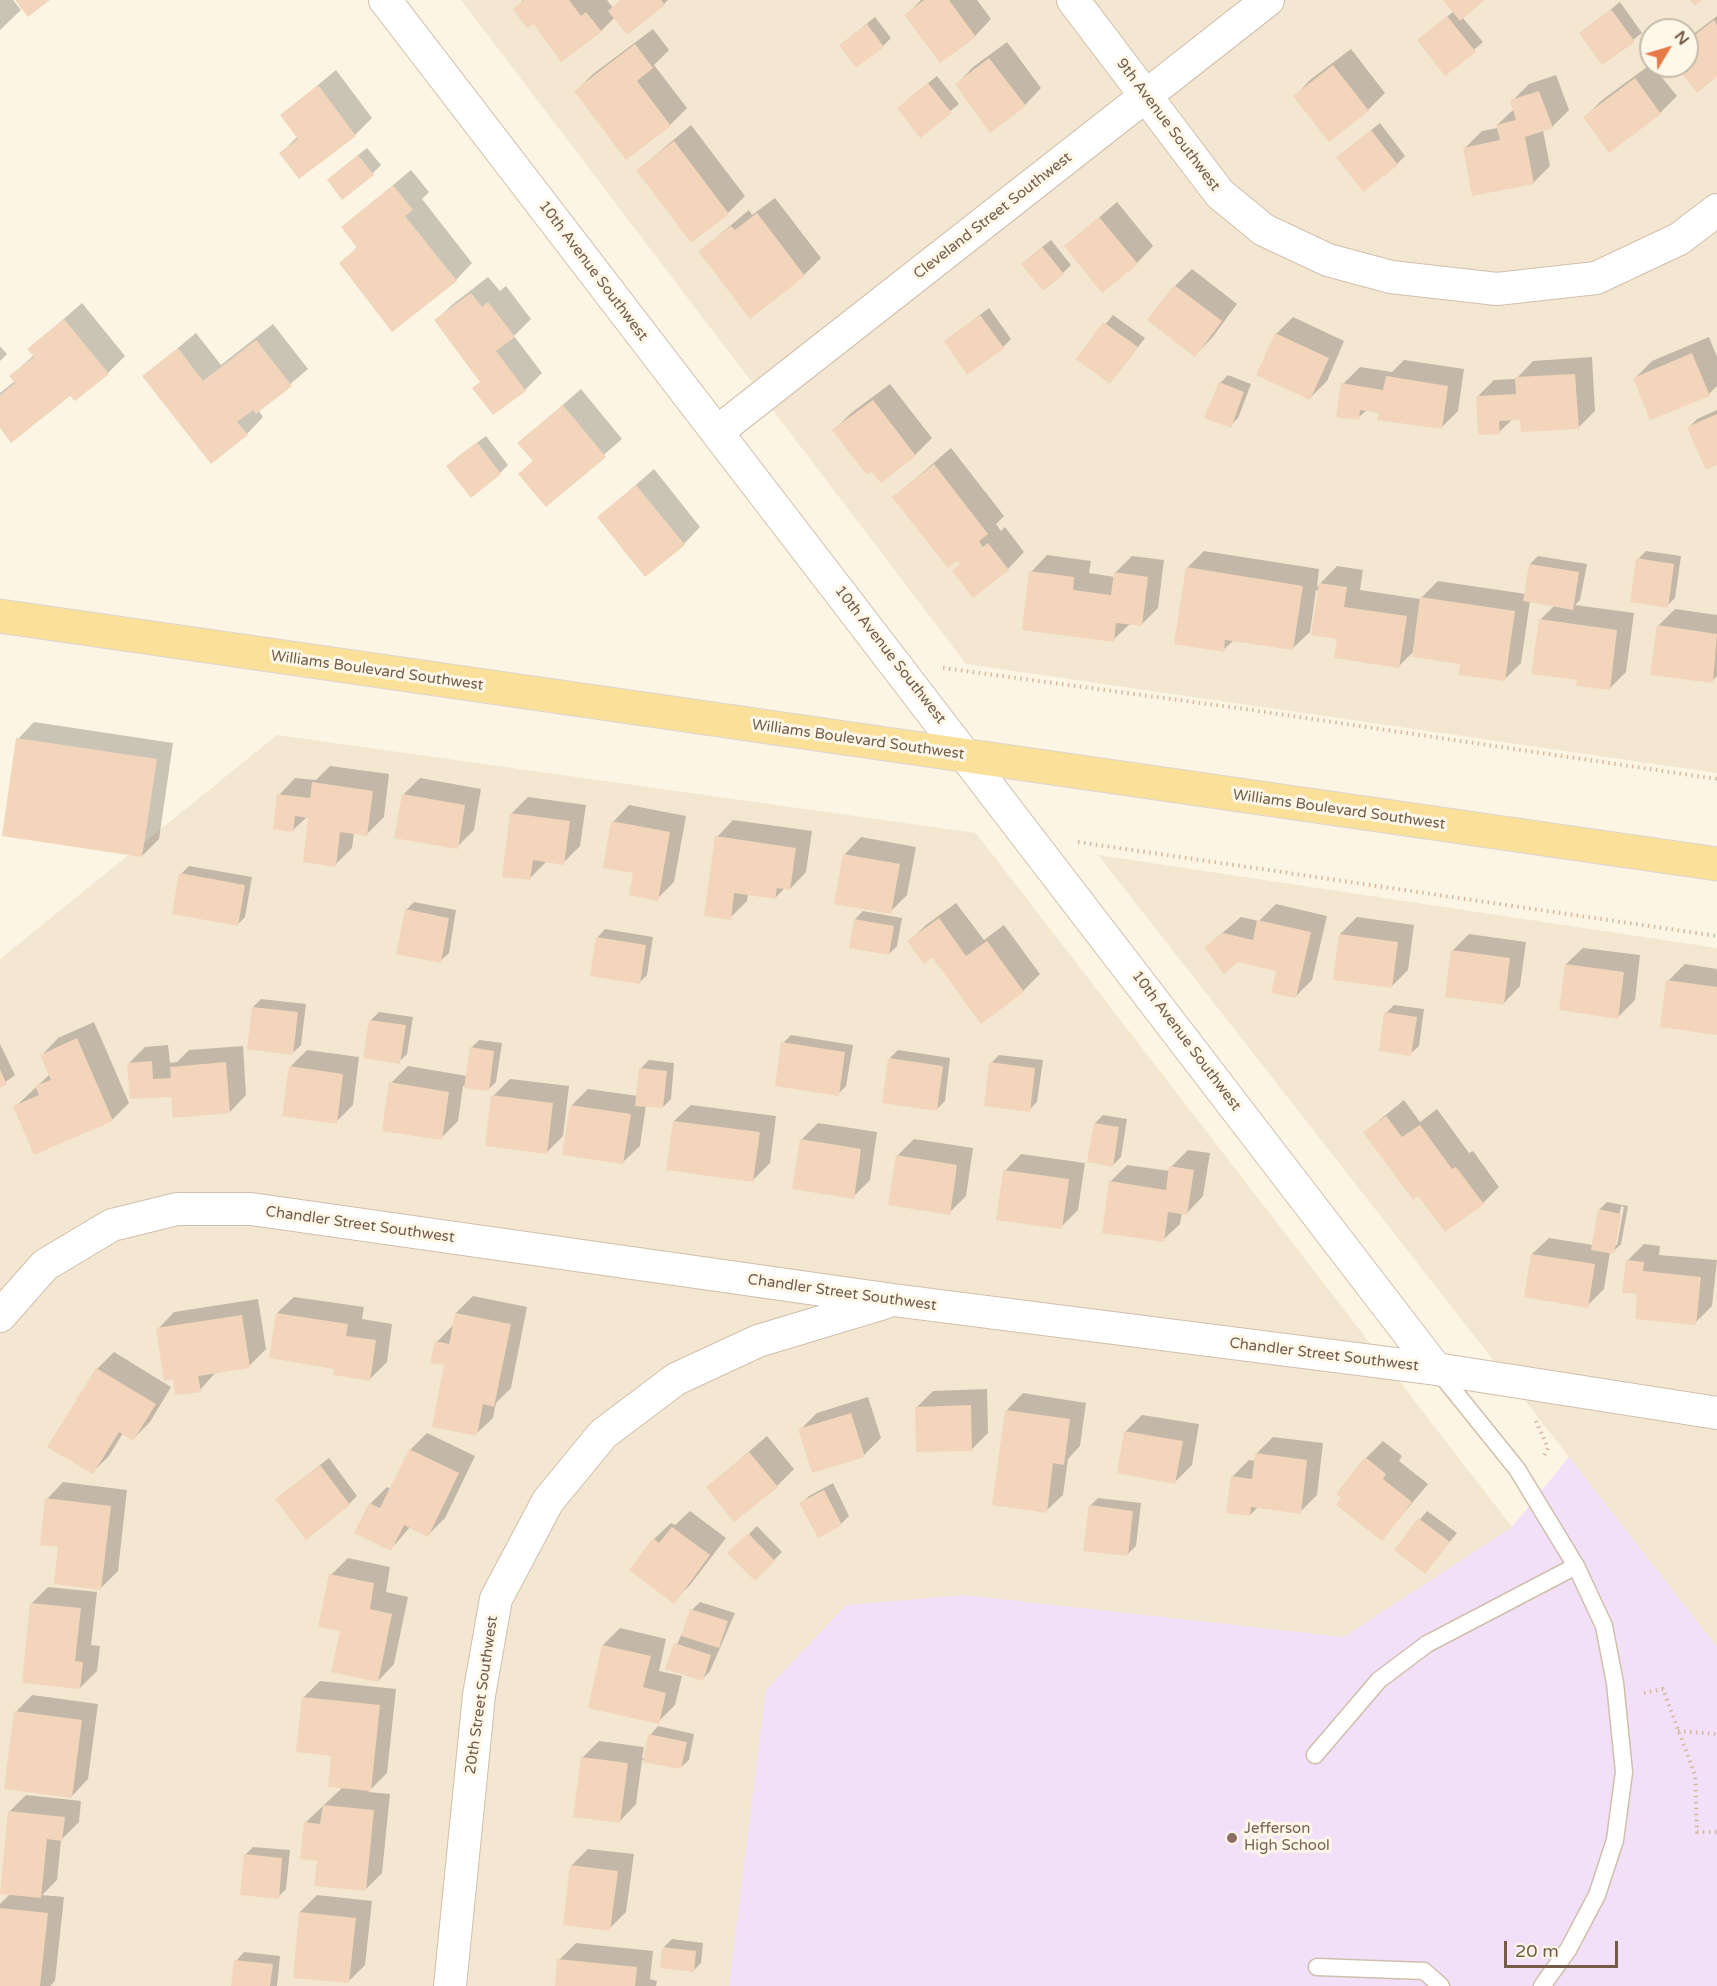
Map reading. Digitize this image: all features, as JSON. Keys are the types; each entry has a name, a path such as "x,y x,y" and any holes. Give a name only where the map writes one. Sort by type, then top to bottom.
{"main road":[{"name":"Williams Boulevard Southwest","path":"0,616 1717,864"}],"street":[{"name":"10th Avenue Southwest","path":"385,0 1437,1369"},
{"name":"9th Avenue Southwest","path":"1072,0 1220,194 1264,230 1328,260 1391,277 1497,289 1596,278 1679,239 1717,210"},
{"name":"Cleveland Street Southwest","path":"717,432 1268,0"},
{"name":"Chandler Street Southwest","path":"0,1316 45,1265 112,1225 177,1209 251,1209 893,1300 1437,1369 1717,1413"},
{"name":"20th Street Southwest","path":"450,1986 479,1695 496,1599 548,1501 603,1434 676,1379 758,1341 893,1300"}],"lane":[{"path":"1437,1369 1517,1469 1576,1566 1604,1626 1616,1683 1624,1772 1615,1840 1597,1895 1568,1950 1542,1986"},
{"path":"1315,1755 1379,1680 1427,1644 1576,1566"},
{"path":"1317,1967 1424,1971 1441,1986"}],"path":[{"path":"933,666 1245,709 1717,779"},
{"path":"1077,842 1717,936"},
{"path":"1678,1731 1717,1734"}],"shaded area":[{"path":"461,0 1717,0 1717,773 966,664"},
{"path":"277,735 976,833 1512,1527 1344,1637 965,1595 766,1690 729,1986 0,1986 0,959"},
{"path":"1098,855 1717,948 1717,1647 1569,1457"},
{"name":"Jefferson High School","path":"1569,1457 1717,1647 1717,1986 729,1986 766,1690 846,1605 965,1595 1344,1637 1512,1527"}],"building":[{"path":"15,0 50,0 28,17"},
{"path":"524,0 569,0 581,16 586,12 602,32 561,62 534,24 527,28 513,9"},
{"path":"621,0 661,0 665,5 627,35 608,11"},
{"path":"924,0 949,0 976,37 940,63 904,15"},
{"path":"1443,0 1485,0 1460,21"},
{"path":"1690,0 1702,0 1694,6"},
{"path":"1611,9 1635,42 1602,65 1579,33"},
{"path":"1447,16 1476,52 1445,76 1417,40"},
{"path":"1714,20 1717,25 1717,77 1697,93 1685,78 1699,78 1699,32"},
{"path":"867,24 884,47 856,68 839,45"},
{"path":"635,44 653,68 637,81 671,126 626,160 574,91"},
{"path":"989,58 1026,106 990,133 955,84"},
{"path":"1333,65 1369,111 1329,142 1293,96"},
{"path":"1635,78 1661,114 1609,153 1583,117"},
{"path":"928,83 952,113 920,138 897,108"},
{"path":"318,85 356,136 299,179 279,153 298,139 280,115"},
{"path":"1539,91 1553,128 1525,137 1534,184 1472,196 1463,148 1500,140 1496,125 1516,120 1510,100"},
{"path":"1371,130 1398,165 1363,192 1336,157"},
{"path":"674,141 729,214 691,243 636,170"},
{"path":"358,155 374,175 342,200 327,180"},
{"path":"393,185 413,210 405,216 457,281 392,332 339,263 357,248 341,227"},
{"path":"757,213 805,276 750,319 698,251 731,226 735,230"},
{"path":"1099,217 1138,264 1102,293 1064,246"},
{"path":"1042,247 1064,274 1043,291 1021,264"},
{"path":"1174,285 1222,321 1195,357 1147,320"},
{"path":"471,293 482,307 488,302 515,337 496,351 526,391 493,415 472,388 480,382 434,320"},
{"path":"980,315 1004,348 967,375 944,341"},
{"path":"64,319 109,374 75,401 70,396 11,443 0,428 0,395 15,383 9,376 34,357 27,349"},
{"path":"1103,322 1138,347 1110,384 1076,359"},
{"path":"1275,333 1329,358 1310,400 1256,375"},
{"path":"256,340 292,386 256,414 253,410 237,422 248,435 211,464 142,376 178,348 203,381"},
{"path":"1692,353 1710,396 1650,420 1633,378"},
{"path":"1575,374 1579,429 1521,432 1520,420 1499,421 1500,434 1478,435 1476,396 1516,394 1515,377"},
{"path":"1386,376 1448,386 1442,429 1377,420 1379,413 1360,410 1359,420 1336,417 1341,383 1383,390"},
{"path":"1219,382 1244,392 1231,428 1204,418"},
{"path":"873,400 916,456 881,483 872,472 867,475 832,430"},
{"path":"563,405 606,457 546,507 518,474 533,461 517,443"},
{"path":"1717,414 1717,465 1706,470 1687,427"},
{"path":"477,442 501,474 471,498 446,466"},
{"path":"934,464 988,534 979,541 983,547 988,543 1009,570 973,598 952,571 960,564 957,561 948,568 892,497"},
{"path":"636,485 685,545 645,577 597,517"},
{"path":"1636,558 1674,564 1668,608 1630,602"},
{"path":"1529,564 1579,572 1573,610 1523,601"},
{"path":"1186,567 1303,586 1293,650 1225,640 1224,652 1174,644"},
{"path":"1029,571 1074,577 1073,590 1111,595 1114,572 1148,577 1142,626 1116,623 1114,642 1022,630"},
{"path":"1319,583 1347,587 1344,607 1407,616 1399,668 1334,658 1337,639 1311,635"},
{"path":"1420,597 1515,611 1505,681 1458,675 1460,664 1412,657"},
{"path":"1539,619 1617,630 1610,690 1576,686 1577,680 1531,674"},
{"path":"1657,625 1717,634 1713,683 1650,675"},
{"path":"16,738 157,759 142,857 2,836"},
{"path":"312,782 373,791 367,836 340,832 336,867 303,862 308,818 295,816 293,832 273,829 277,794 310,798"},
{"path":"402,794 465,805 458,849 394,838"},
{"path":"510,813 570,821 564,865 533,860 530,880 502,877"},
{"path":"611,821 670,832 658,901 629,895 633,873 603,868"},
{"path":"715,836 796,848 790,890 777,888 775,899 734,893 731,920 704,916"},
{"path":"843,854 900,864 891,914 834,904"},
{"path":"179,873 245,885 238,926 172,914"},
{"path":"405,909 449,918 441,963 396,954"},
{"path":"939,918 966,956 987,941 1024,992 981,1024 932,957 924,964 907,941"},
{"path":"854,919 894,926 889,955 849,948"},
{"path":"1257,920 1311,932 1296,998 1271,993 1276,971 1238,962 1224,974 1204,947 1223,933 1253,940"},
{"path":"1339,934 1398,942 1392,988 1333,980"},
{"path":"596,937 646,945 640,984 590,976"},
{"path":"1451,950 1510,958 1504,1005 1445,997"},
{"path":"1565,964 1624,972 1618,1019 1559,1010"},
{"path":"1666,980 1717,987 1717,1035 1660,1027"},
{"path":"252,1007 298,1012 293,1055 247,1049"},
{"path":"1384,1012 1417,1017 1411,1056 1379,1051"},
{"path":"369,1020 406,1025 400,1064 363,1058"},
{"path":"77,1038 113,1121 34,1155 13,1106 39,1095 35,1086 51,1080 40,1055"},
{"path":"781,1042 845,1052 839,1096 775,1086"},
{"path":"470,1047 494,1051 489,1091 464,1088"},
{"path":"888,1058 943,1066 937,1111 882,1103"},
{"path":"152,1061 153,1079 171,1078 170,1067 226,1062 230,1113 173,1118 171,1097 130,1099 127,1063"},
{"path":"989,1062 1035,1068 1030,1112 984,1106"},
{"path":"289,1066 343,1074 337,1124 282,1116"},
{"path":"639,1068 667,1071 663,1108 635,1106"},
{"path":"0,1069 7,1085 0,1088"},
{"path":"389,1082 449,1092 442,1140 382,1131"},
{"path":"491,1095 553,1103 547,1154 485,1146"},
{"path":"570,1105 631,1114 623,1164 562,1155"},
{"path":"1386,1116 1402,1137 1420,1125 1452,1169 1456,1167 1484,1204 1445,1232 1418,1196 1413,1200 1363,1132"},
{"path":"673,1121 760,1132 753,1182 666,1170"},
{"path":"1094,1123 1119,1127 1113,1167 1087,1162"},
{"path":"800,1139 861,1149 854,1199 792,1189"},
{"path":"896,1155 957,1165 950,1215 888,1205"},
{"path":"1169,1166 1194,1170 1187,1215 1168,1212 1164,1242 1102,1233 1109,1181 1166,1190"},
{"path":"1003,1170 1069,1179 1062,1229 996,1220"},
{"path":"1598,1209 1621,1214 1614,1254 1591,1250"},
{"path":"1531,1254 1595,1264 1588,1308 1524,1297"},
{"path":"1626,1260 1644,1262 1643,1271 1701,1277 1696,1325 1635,1319 1637,1294 1622,1293"},
{"path":"276,1313 348,1324 346,1336 376,1340 370,1381 333,1375 334,1369 269,1358"},
{"path":"455,1313 511,1324 494,1407 483,1404 477,1436 432,1427 444,1365 430,1363 435,1341 449,1344"},
{"path":"242,1315 250,1368 198,1376 201,1392 175,1395 173,1379 164,1381 156,1328"},
{"path":"96,1368 156,1404 133,1441 119,1432 93,1474 47,1447"},
{"path":"971,1405 972,1451 916,1452 915,1407"},
{"path":"1005,1410 1070,1419 1064,1465 1053,1463 1047,1513 992,1505"},
{"path":"851,1413 865,1457 812,1473 798,1429"},
{"path":"1124,1431 1183,1441 1175,1484 1117,1473"},
{"path":"409,1449 459,1473 428,1537 404,1525 391,1551 354,1533 369,1503 380,1508"},
{"path":"749,1452 778,1487 734,1522 706,1487"},
{"path":"1255,1453 1307,1460 1301,1514 1251,1507 1250,1516 1226,1513 1231,1476 1252,1479"},
{"path":"1365,1457 1386,1474 1383,1479 1412,1502 1382,1541 1336,1505 1341,1498 1336,1494"},
{"path":"320,1465 350,1505 306,1540 275,1499"},
{"path":"824,1490 842,1525 818,1538 799,1503"},
{"path":"45,1498 111,1506 101,1590 54,1584 58,1547 40,1545"},
{"path":"1089,1505 1133,1511 1128,1556 1083,1551"},
{"path":"1418,1518 1450,1542 1425,1574 1394,1550"},
{"path":"672,1527 710,1555 674,1604 629,1570 653,1538 659,1543"},
{"path":"748,1533 775,1561 755,1581 727,1553"},
{"path":"329,1574 374,1583 370,1609 392,1614 378,1682 331,1672 340,1631 318,1627"},
{"path":"30,1603 81,1608 75,1661 83,1662 80,1689 22,1683"},
{"path":"690,1609 728,1621 719,1648 681,1636"},
{"path":"674,1643 711,1655 703,1681 665,1669"},
{"path":"602,1645 651,1656 643,1687 666,1693 659,1724 588,1708"},
{"path":"302,1697 380,1705 371,1791 328,1787 331,1756 296,1752"},
{"path":"14,1711 82,1720 72,1798 4,1789"},
{"path":"648,1734 687,1742 681,1769 643,1762"},
{"path":"581,1757 628,1763 620,1823 573,1817"},
{"path":"323,1805 374,1810 366,1891 314,1886 317,1861 300,1859 304,1822 320,1824"},
{"path":"8,1811 65,1817 62,1841 47,1839 41,1898 0,1894"},
{"path":"244,1854 282,1858 279,1899 240,1895"},
{"path":"570,1865 618,1871 610,1931 563,1925"},
{"path":"0,1908 48,1913 40,1986 0,1986"},
{"path":"299,1912 356,1918 349,1983 293,1978"},
{"path":"662,1947 696,1951 694,1972 660,1968"},
{"path":"557,1959 637,1967 635,1986 555,1986"},
{"path":"234,1960 273,1964 270,1986 231,1986"}],"place":[{"name":"Jefferson High School","path":"1232,1838"}]}
